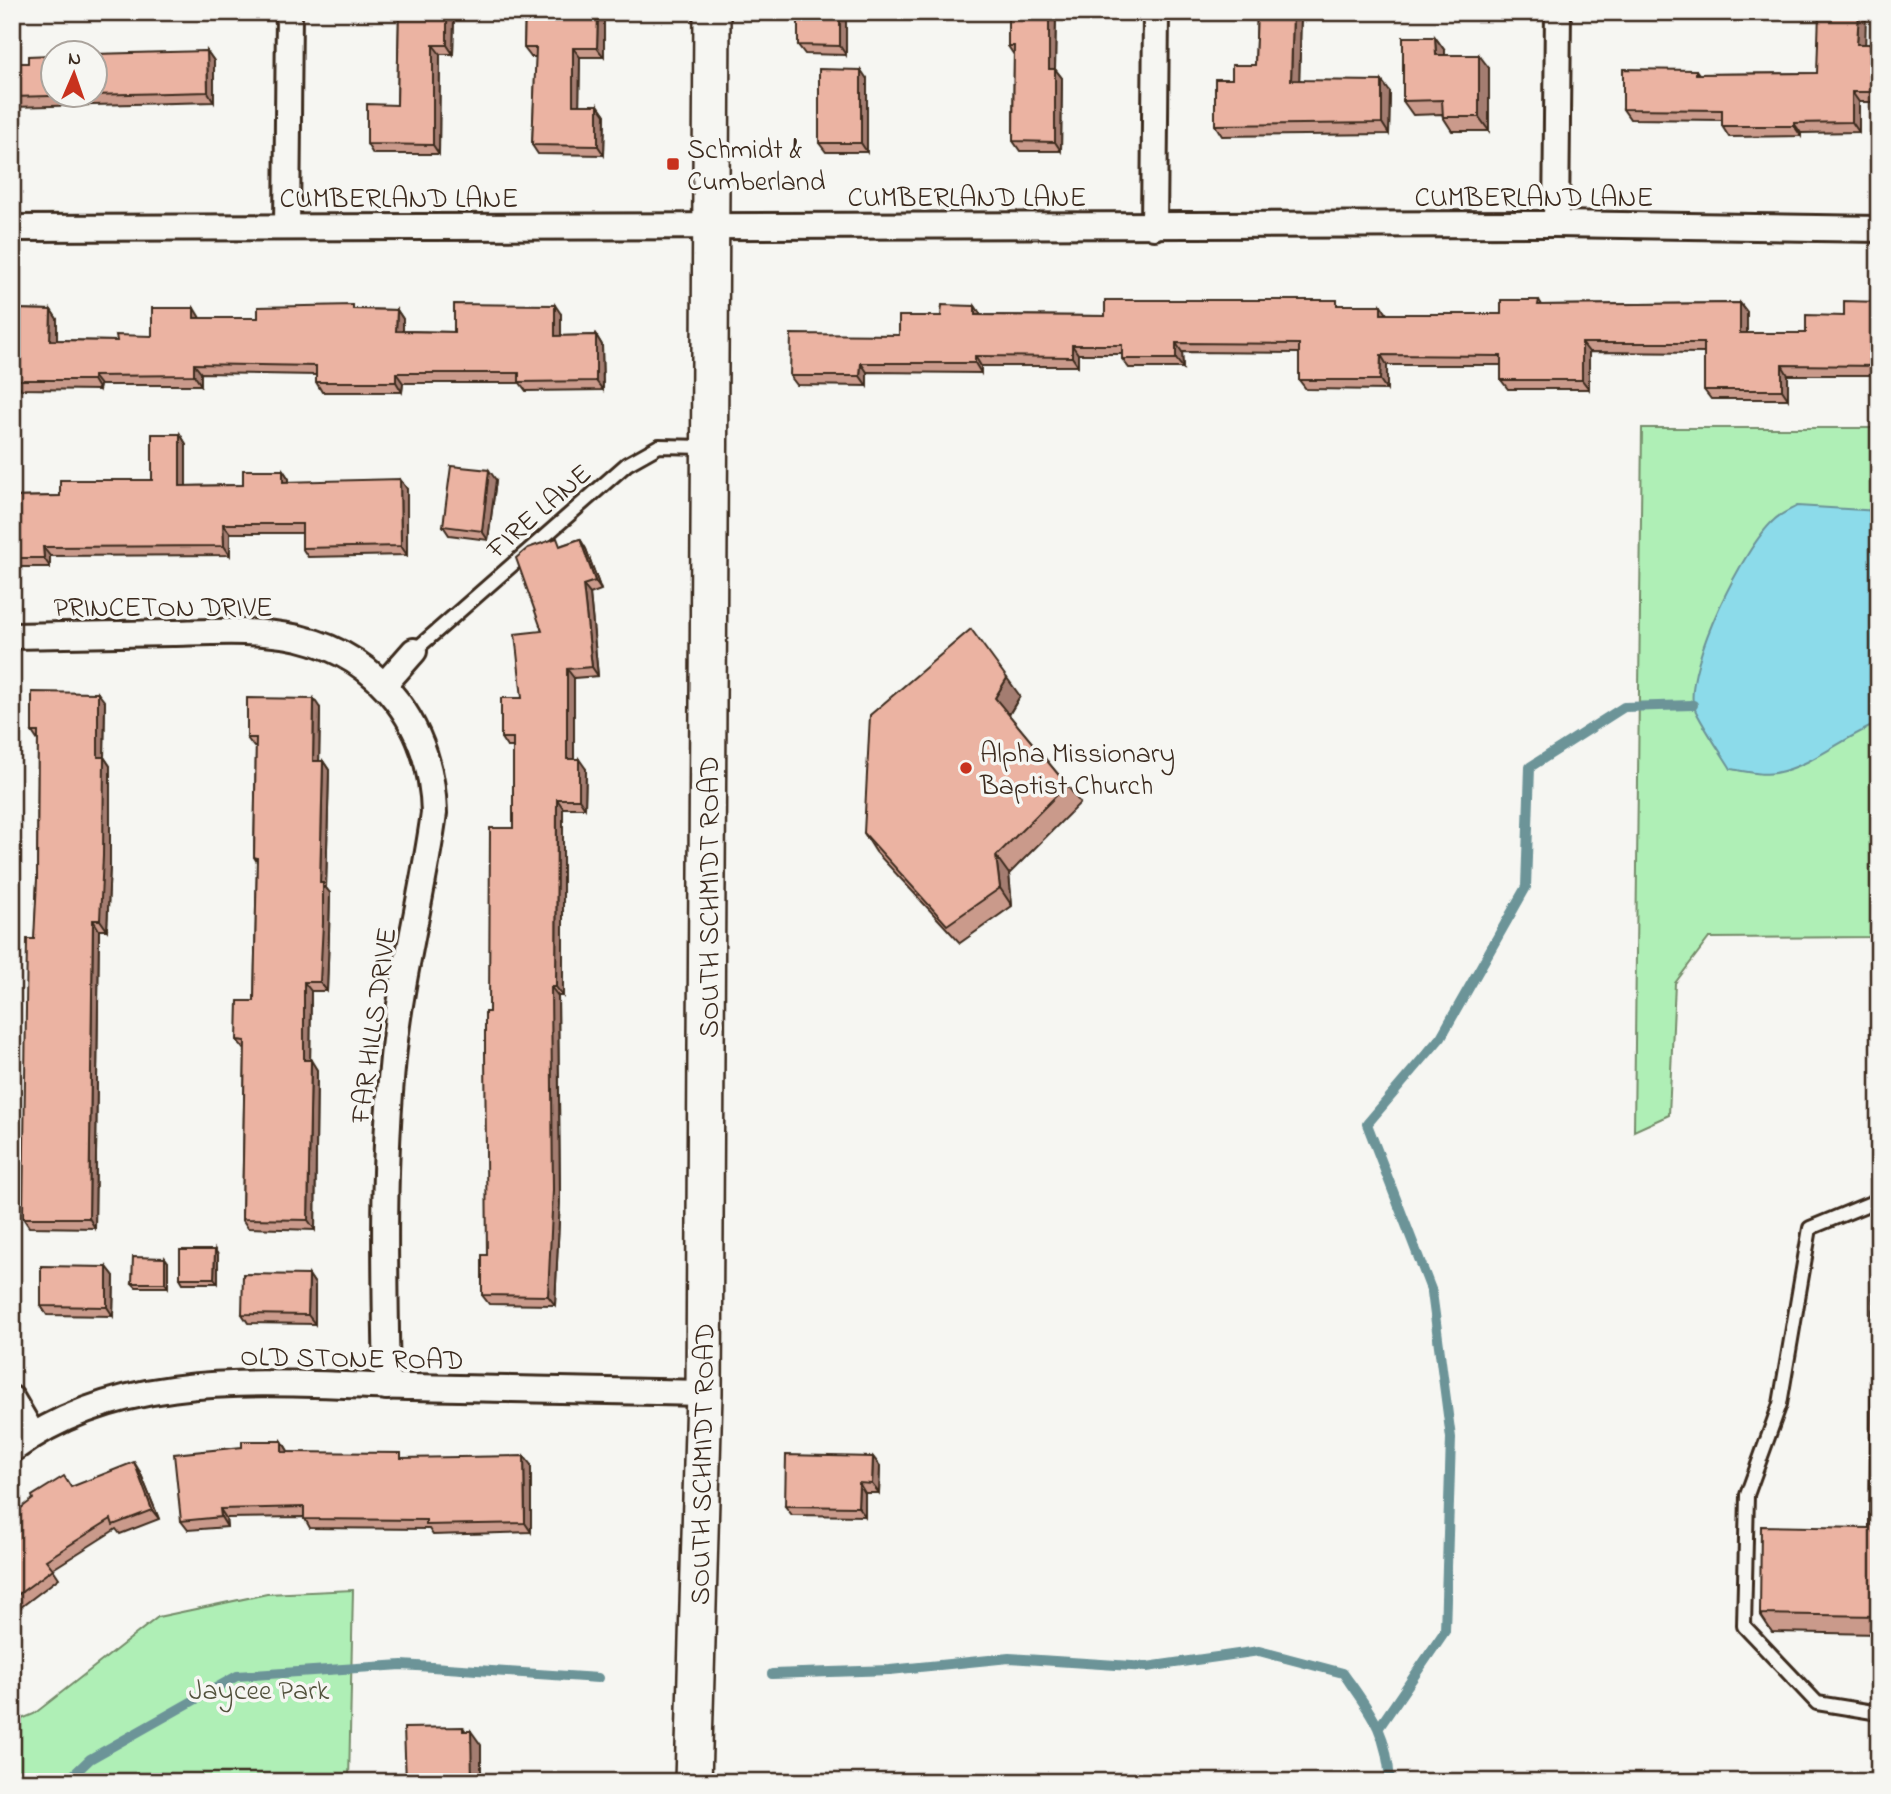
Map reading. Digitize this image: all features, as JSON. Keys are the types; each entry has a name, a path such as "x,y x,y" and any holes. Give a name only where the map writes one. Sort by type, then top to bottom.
{"street":[{"path":"287,227 289,12"},
{"name":"SOUTH SCHMIDT ROAD","path":"693,1782 704,1393 712,12"},
{"path":"1154,227 1156,12"},
{"path":"1556,225 1558,12"},
{"name":"CUMBERLAND LANE","path":"12,228 1556,225 1879,229"},
{"name":"PRINCETON DRIVE","path":"12,636 246,631 299,638 343,654 384,685"},
{"path":"384,685 414,651"},
{"name":"FAR HILLS DRIVE","path":"384,685 412,720 425,750 434,785 434,813 402,995 389,1102 384,1220 387,1387"},
{"name":"OLD STONE ROAD","path":"12,1450 33,1435 112,1401 182,1387 269,1382 704,1393"},
{"path":"12,1399 33,1435"}],"lane":[{"name":"FIRE LANE","path":"414,651 627,464 659,446 711,447"},
{"path":"1879,1203 1871,1203 1810,1228 1780,1404 1747,1495 1744,1626 1817,1703 1879,1713"}],"green space":[{"path":"1642,428 1879,428 1879,937 1709,938 1675,983 1669,1115 1634,1131"},
{"name":"Jaycee Park","path":"353,1590 349,1782 12,1782 12,1723 34,1714 158,1617 267,1594"}],"water":[{"path":"1797,506 1879,511 1879,723 1789,769 1764,774 1731,769 1693,704 1693,685 1699,661 1720,607 1747,555 1774,520"}],"building":[{"path":"399,12 447,12 447,45 433,45 433,145 367,144 367,104 397,105"},
{"path":"525,12 598,12 597,48 573,48 573,105 598,105 598,146 532,145 536,48 524,48"},
{"path":"798,12 840,12 840,46 798,45"},
{"path":"1008,12 1049,12 1049,69 1055,69 1055,142 1013,141 1014,46 1008,46"},
{"path":"1257,12 1293,12 1291,80 1382,81 1382,123 1215,125 1215,79 1232,79 1232,65 1255,65"},
{"path":"1819,12 1859,12 1857,44 1879,44 1879,92 1852,92 1852,122 1794,123 1794,126 1722,126 1722,110 1623,109 1623,69 1696,70 1696,74 1817,73"},
{"path":"1403,37 1435,37 1436,55 1479,55 1479,117 1443,117 1442,100 1403,101"},
{"path":"207,51 208,92 108,95 108,54"},
{"path":"28,56 38,56 38,96 12,97 12,63 28,63"},
{"path":"819,69 861,70 861,143 819,143"},
{"path":"1105,300 1337,300 1337,305 1381,305 1381,314 1501,314 1501,300 1539,300 1538,305 1740,303 1740,333 1806,333 1806,315 1844,316 1844,301 1879,302 1879,366 1782,365 1782,390 1704,390 1704,343 1582,343 1582,380 1501,380 1501,356 1381,355 1380,380 1299,380 1299,344 1176,343 1176,359 1122,359 1122,345 1072,345 1072,357 975,356 975,363 861,363 860,376 790,376 791,334 899,335 899,316 941,316 942,305 975,306 975,315 1105,316"},
{"path":"454,304 555,305 555,336 596,335 596,381 519,382 519,373 396,373 396,382 316,382 316,366 194,364 194,375 93,376 93,380 15,380 12,309 51,310 50,340 117,341 116,335 152,336 152,308 194,308 194,318 258,318 258,307 353,305 353,309 397,310 396,331 454,332"},
{"path":"152,434 180,434 180,486 243,485 243,470 283,470 283,482 400,479 401,546 302,548 302,524 223,524 224,546 43,547 44,558 12,558 12,497 60,496 60,480 152,480"},
{"path":"451,466 489,470 482,531 443,526"},
{"path":"557,538 560,546 580,539 595,581 583,585 592,667 567,669 567,759 579,759 579,799 557,799 556,987 551,987 553,1190 548,1296 482,1295 482,1255 487,1255 485,1012 489,1012 490,828 513,828 513,738 501,738 501,698 522,698 515,634 542,631 516,558 528,548"},
{"name":"Alpha Missionary Baptist Church","path":"971,629 1007,678 995,698 1067,785 996,856 1000,888 947,925 864,833 870,715"},
{"path":"32,692 98,693 98,757 104,757 103,856 100,920 93,920 89,1218 23,1218 27,939 34,939 37,880 38,732 32,732"},
{"path":"247,698 314,699 313,761 323,761 320,883 323,883 323,923 320,982 304,982 304,1060 311,1060 308,1220 242,1219 245,1041 237,1040 238,1001 254,1001 257,858 254,857 256,738 247,738"},
{"path":"1873,1239 1879,1239 1879,1616 1760,1614 1761,1526 1869,1528"},
{"path":"180,1250 215,1250 214,1278 180,1278"},
{"path":"133,1257 165,1258 165,1283 132,1283"},
{"path":"41,1266 107,1267 107,1307 41,1306"},
{"path":"243,1274 309,1275 308,1315 242,1314"},
{"path":"242,1441 282,1441 282,1452 401,1453 401,1458 524,1456 525,1523 426,1525 426,1520 304,1519 304,1507 220,1509 221,1517 181,1521 174,1454 242,1447"},
{"path":"786,1455 873,1457 872,1484 859,1483 858,1507 785,1506"},
{"path":"134,1462 152,1510 113,1525 111,1519 46,1560 53,1569 12,1599 12,1515 33,1499 32,1496 64,1476 71,1487"},
{"path":"463,1727 463,1731 471,1731 472,1782 406,1782 404,1728"}],"waterway":[{"path":"1380,1726 1445,1631 1451,1438 1432,1292 1367,1124 1441,1037 1526,887 1530,767 1624,707 1693,705"},
{"path":"772,1674 890,1670 1009,1658 1147,1667 1259,1651 1343,1673 1376,1723 1385,1749 1390,1782"},
{"path":"66,1782 90,1759 237,1676 402,1665 598,1678"}],"place":[{"name":"Schmidt & Cumberland","path":"673,164"},
{"name":"Alpha Missionary Baptist Church","path":"966,768"}]}
